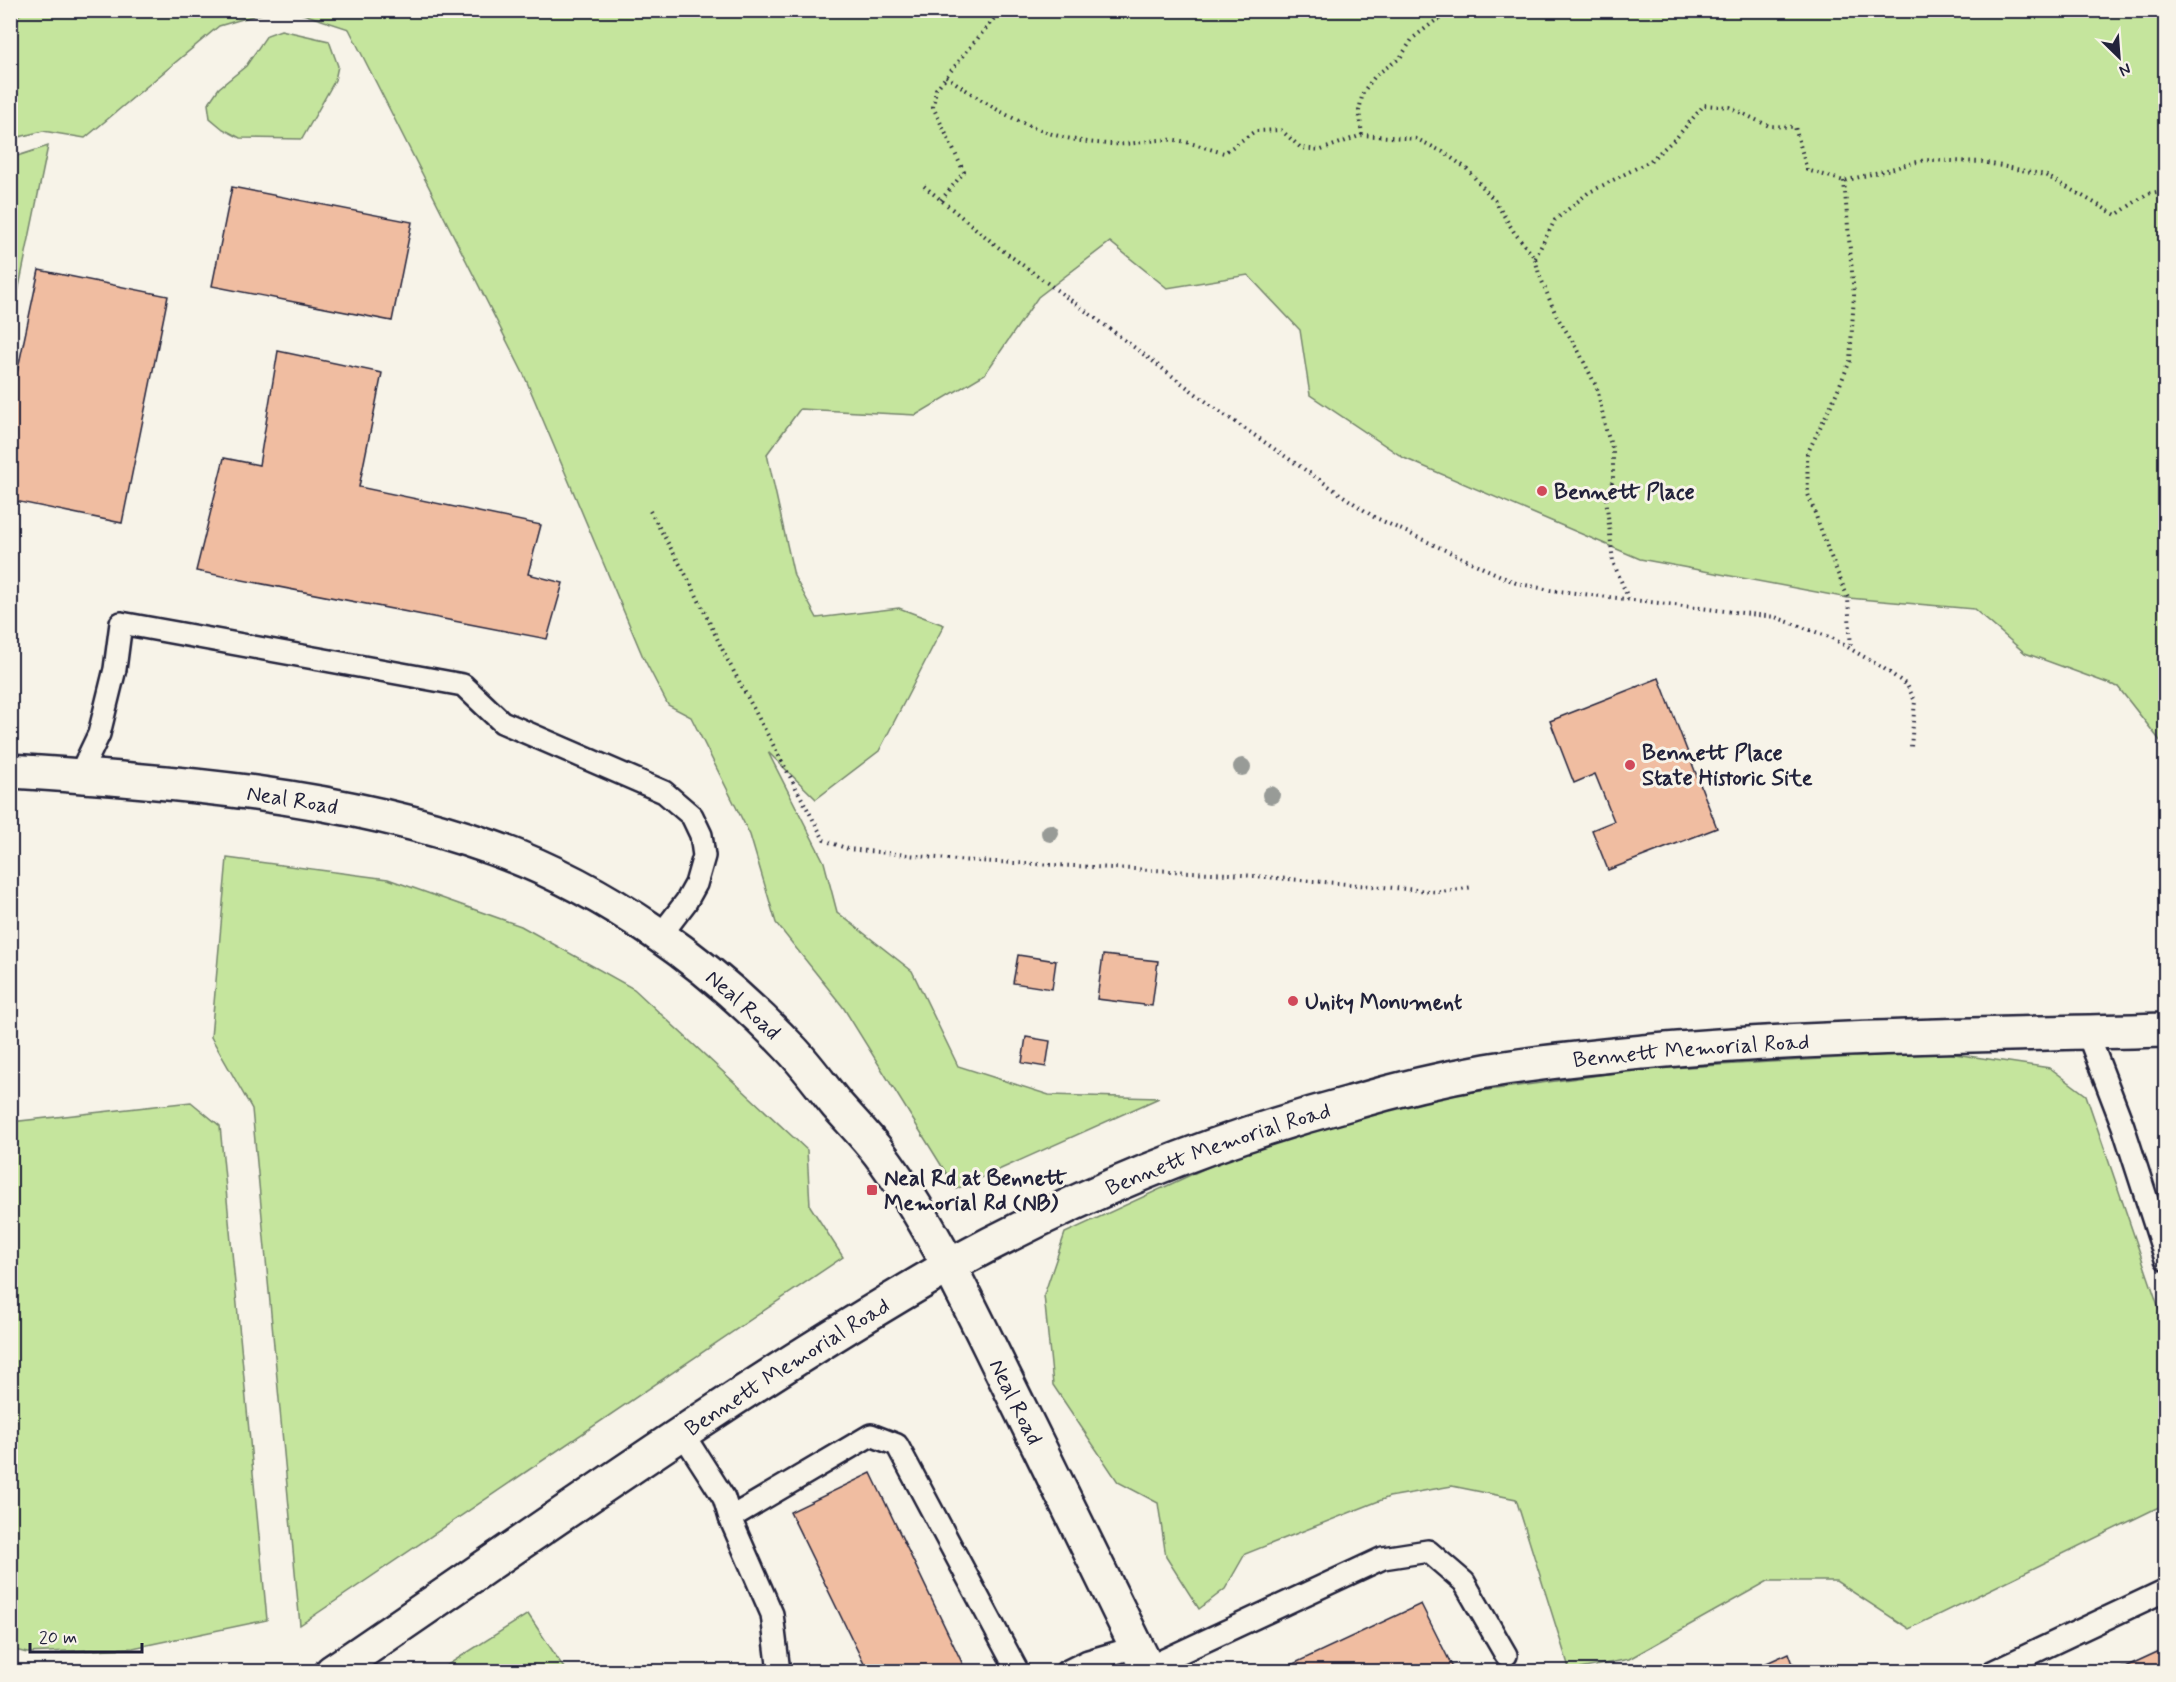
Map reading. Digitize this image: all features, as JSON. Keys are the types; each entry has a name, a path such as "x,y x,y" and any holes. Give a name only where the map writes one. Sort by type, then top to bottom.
{"street":[{"name":"Neal Road","path":"10,771 218,788 337,806 418,825 493,848 535,865 622,910 722,983 796,1053 878,1152 925,1223 949,1266 1144,1662"},
{"name":"Bennett Memorial Road","path":"332,1671 845,1327 949,1266 1089,1195 1167,1162 1243,1134 1399,1090 1486,1071 1600,1056 1716,1045 2166,1030"}],"lane":[{"path":"79,776 99,734 115,669 121,623 463,685 502,722 664,792 692,816 701,835 704,856 696,884 686,902 660,936"},
{"path":"2087,1032 2123,1126 2166,1259"},
{"path":"683,1434 724,1498 730,1518 772,1614 779,1671"},
{"path":"730,1518 871,1435 897,1445 1018,1671"},
{"path":"1066,1671 1088,1661 1144,1662 1383,1558 1428,1551 1464,1582 1506,1655"},
{"path":"1992,1671 2166,1590"}],"path":[{"path":"941,200 964,172 933,107 936,89 1001,10"},
{"path":"1362,135 1359,111 1363,92 1376,75 1400,58 1413,38 1435,21 1461,10"},
{"path":"946,76 977,98 1018,122 1069,139 1111,145 1174,140 1224,153 1255,131 1281,130 1301,148 1322,150 1362,135 1417,139 1443,152 1466,168 1495,201 1514,232 1535,258 1556,315 1578,350 1597,388 1613,451 1613,480 1606,497 1613,562 1629,601"},
{"path":"1535,258 1555,220 1588,193 1650,161 1677,136 1704,105 1730,107 1769,126 1795,127 1807,170 1844,181 1925,160 1982,162 2045,175 2116,215 2147,195 2166,190"},
{"path":"1844,181 1854,295 1850,360 1807,454 1808,494 1848,598 1851,650"},
{"path":"924,186 998,247 1216,409 1374,517 1516,584 1629,601 1774,617 1832,638 1907,686 1915,701 1911,747"},
{"path":"650,511 692,586 726,657 824,840 848,849 957,860 1230,874 1441,892 1473,887"}],"green space":[{"path":"25,11 270,11 219,26 85,138 43,131 11,139 11,20"},
{"path":"294,11 2165,11 2165,747 2118,687 2025,653 1974,609 1848,598 1640,559 1404,458 1310,395 1300,330 1248,275 1167,288 1110,242 1038,297 985,374 916,415 800,409 767,454 794,576 817,618 899,608 944,625 879,751 816,799 768,752 824,862 837,912 912,971 958,1066 1049,1095 1159,1098 956,1189 843,1007 776,923 750,835 691,717 668,705 643,657 524,375 349,29"},
{"path":"281,30 329,41 338,66 335,80 302,139 240,138 223,129 210,118 208,104 219,88 246,66 267,35"},
{"path":"48,146 11,326 11,158"},
{"path":"227,858 388,879 521,926 634,989 807,1150 810,1206 843,1257 300,1625 252,1109 211,1037"},
{"path":"1941,1052 2050,1068 2086,1095 2165,1326 2165,1504 1909,1629 1836,1581 1768,1581 1629,1659 1570,1671 1516,1499 1452,1486 1389,1497 1245,1554 1225,1589 1199,1609 1166,1557 1158,1503 1118,1482 1053,1385 1044,1295 1065,1233 1327,1112 1637,1070"},
{"path":"191,1102 220,1126 267,1620 133,1648 27,1653 11,1649 11,1122"},
{"path":"528,1614 566,1671 438,1671"}],"building":[{"path":"232,187 412,222 392,321 212,286"},
{"path":"39,270 168,296 122,523 10,500 10,406"},
{"path":"278,351 382,373 359,487 541,525 528,574 563,583 547,639 196,571 224,458 259,465"},
{"name":"Bennett Place State Historic Site","path":"1659,678 1717,828 1608,870 1592,830 1614,821 1595,774 1574,783 1550,721"},
{"path":"1018,955 1056,961 1052,989 1013,983"},
{"path":"1103,955 1158,961 1152,1006 1097,999"},
{"path":"1026,1037 1050,1041 1046,1067 1022,1063"},
{"path":"871,1473 966,1671 964,1672 868,1672 790,1512"},
{"path":"1421,1604 1455,1672 1281,1672 1280,1670"},
{"path":"2166,1648 2166,1672 2114,1672"},
{"path":"1789,1653 1796,1672 1762,1672 1760,1666"}],"place":[{"name":"Bennett Place","path":"1542,491"},
{"name":"Bennett Place State Historic Site","path":"1630,765"},
{"name":"Unity Monument","path":"1293,1001"},
{"name":"Neal Rd at Bennett Memorial Rd (NB)","path":"872,1190"}]}
